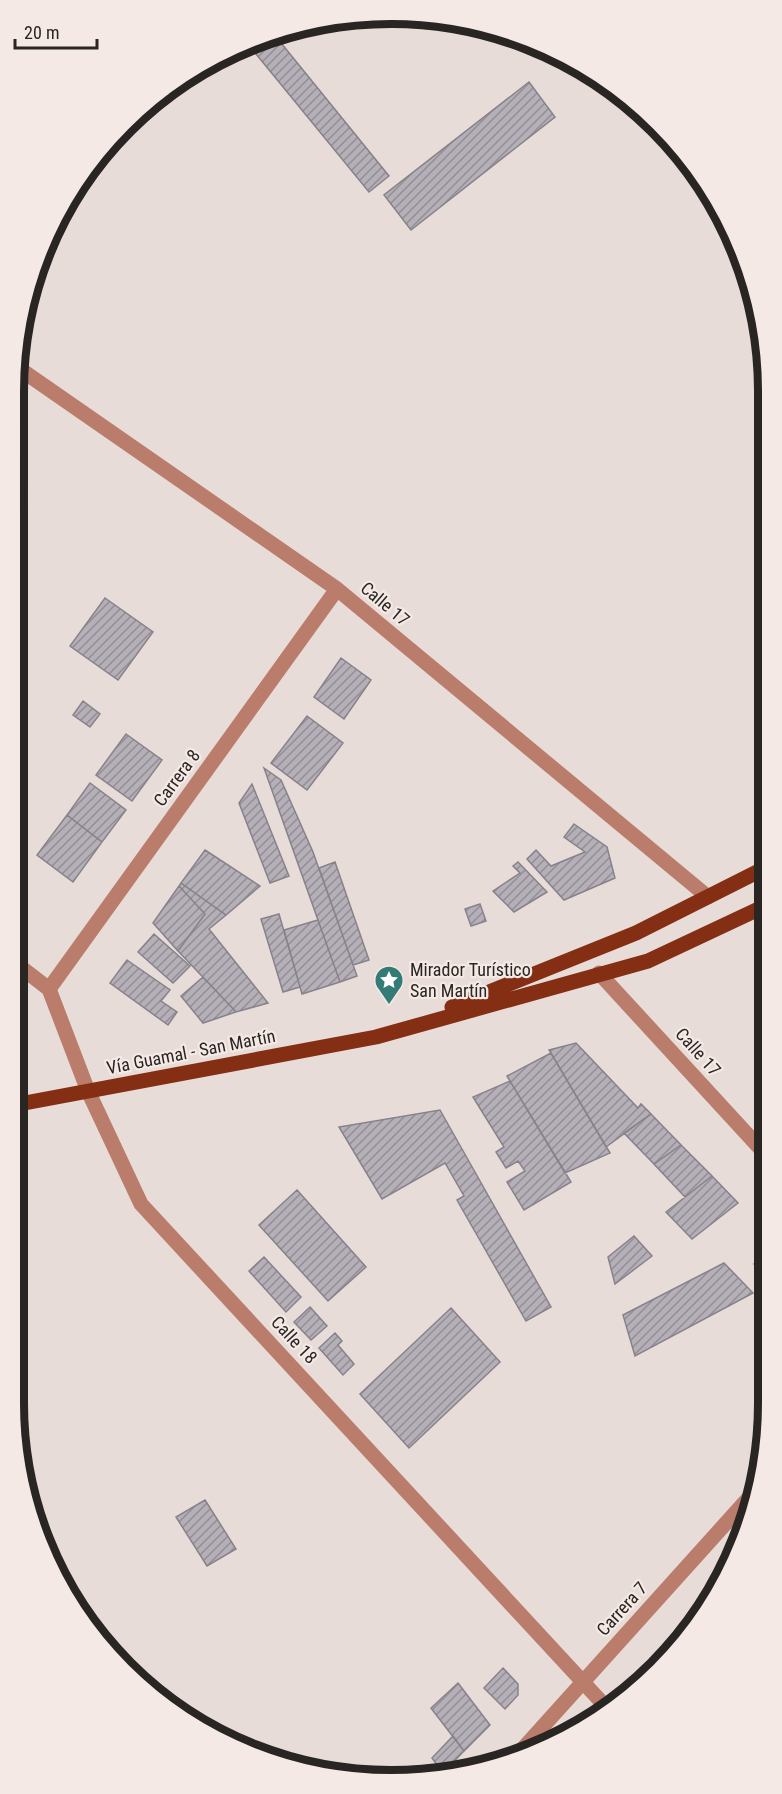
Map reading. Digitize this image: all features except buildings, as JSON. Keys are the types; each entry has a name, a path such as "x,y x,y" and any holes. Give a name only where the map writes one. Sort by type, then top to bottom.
{"main road":[{"path":"376,1037 636,933 758,872"},
{"path":"376,1037 648,961 758,909"},
{"name":"Vía Guamal - San Martín","path":"24,1103 376,1037"}],"street":[{"name":"Calle 17","path":"25,373 337,590 708,897"},
{"name":"Carrera 8","path":"49,989 337,590"},
{"path":"24,970 49,989"},
{"name":"Calle 17","path":"600,973 758,1146"},
{"name":"Calle 18","path":"49,989 88,1091 141,1204 602,1703"},
{"name":"Carrera 7","path":"528,1743 744,1504"}],"place":[{"name":"Mirador Turístico San Martín","path":"389,1006"}]}
